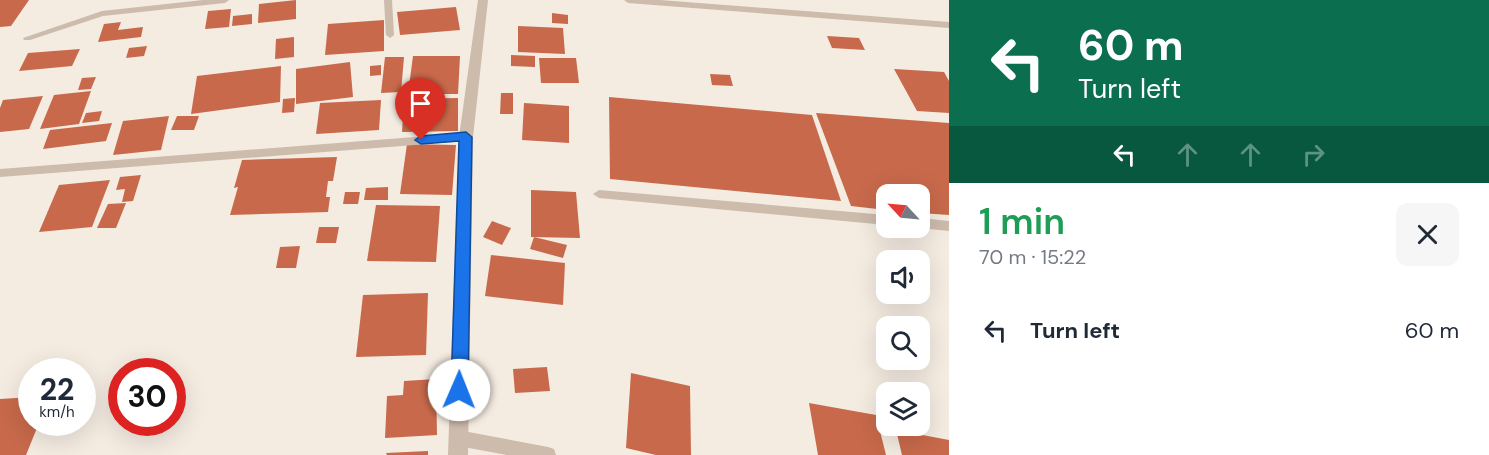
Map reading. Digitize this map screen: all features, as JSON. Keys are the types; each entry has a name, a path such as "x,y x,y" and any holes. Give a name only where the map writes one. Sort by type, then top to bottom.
{"street":[{"path":"458,455 466,137 483,0"}],"lane":[{"path":"27,38 102,14 225,0"},
{"path":"387,0 390,35"},
{"path":"628,0 949,25"},
{"path":"0,172 466,137"},
{"path":"599,194 876,219"},
{"path":"930,225 949,226"},
{"path":"458,438 548,455"}],"building":[{"path":"0,0 29,0 11,26 0,27"},
{"path":"296,0 296,19 258,23 259,4"},
{"path":"456,7 460,30 400,35 397,12"},
{"path":"231,9 229,27 205,29 208,11"},
{"path":"552,13 568,15 568,24 552,23"},
{"path":"252,14 252,24 232,26 233,16"},
{"path":"384,20 384,51 325,55 328,24"},
{"path":"121,22 118,30 143,27 141,37 98,42 104,24"},
{"path":"518,26 563,28 565,54 518,52"},
{"path":"827,36 859,38 865,50 832,48"},
{"path":"294,37 294,57 275,59 276,39"},
{"path":"147,46 144,56 126,58 129,48"},
{"path":"80,49 72,66 19,71 28,53"},
{"path":"511,55 535,56 535,67 511,66"},
{"path":"413,56 460,56 458,94 408,94"},
{"path":"385,57 404,57 401,92 381,93"},
{"path":"539,58 576,58 579,83 541,83"},
{"path":"350,62 353,97 296,104 296,69"},
{"path":"381,65 381,75 370,76 370,66"},
{"path":"281,66 280,102 191,114 197,76"},
{"path":"894,69 944,72 949,81 949,113 917,111"},
{"path":"710,74 730,75 733,86 712,85"},
{"path":"96,77 91,89 78,90 82,78"},
{"path":"91,91 79,124 40,129 54,95"},
{"path":"501,93 513,93 513,114 500,114"},
{"path":"43,96 29,129 0,132 0,108 3,100"},
{"path":"609,97 812,115 841,201 610,179"},
{"path":"295,98 294,112 282,113 283,99"},
{"path":"458,98 458,131 402,132 404,99"},
{"path":"381,100 379,130 316,134 320,103"},
{"path":"524,103 569,106 569,143 522,140"},
{"path":"102,111 99,121 82,123 86,113"},
{"path":"816,113 949,123 949,215 930,214 930,184 876,184 876,209 851,206"},
{"path":"169,116 161,150 113,155 123,121"},
{"path":"177,116 199,116 194,130 171,130"},
{"path":"112,123 106,141 43,149 50,130"},
{"path":"407,144 456,145 452,195 400,194"},
{"path":"337,157 333,181 328,181 326,197 330,197 328,212 230,215 238,187 234,188 242,160"},
{"path":"141,175 133,201 122,202 125,189 116,190 120,177"},
{"path":"110,180 92,227 39,232 59,185"},
{"path":"388,187 388,200 364,200 366,188"},
{"path":"531,190 576,192 580,238 531,237"},
{"path":"345,192 360,192 358,204 343,204"},
{"path":"126,203 116,228 97,228 108,204"},
{"path":"376,205 440,206 436,262 367,261"},
{"path":"492,221 511,228 502,245 483,237"},
{"path":"319,227 339,227 336,243 316,243"},
{"path":"534,237 567,245 563,258 530,249"},
{"path":"300,246 296,268 276,268 280,247"},
{"path":"491,255 565,263 563,305 485,296"},
{"path":"428,293 426,355 356,357 363,295"},
{"path":"547,367 550,391 515,393 513,369"},
{"path":"631,373 690,386 691,455 656,455 626,448"},
{"path":"436,379 437,435 385,438 387,396 403,395 404,381"},
{"path":"18,398 18,436 34,436 26,455 0,455 0,399"},
{"path":"809,403 876,415 876,436 881,436 886,455 818,455"},
{"path":"897,436 928,436 949,440 949,455 902,455"},
{"path":"428,451 428,455 387,455 386,453"}],"route":[{"path":"421,140 466,137 459,390"}]}
